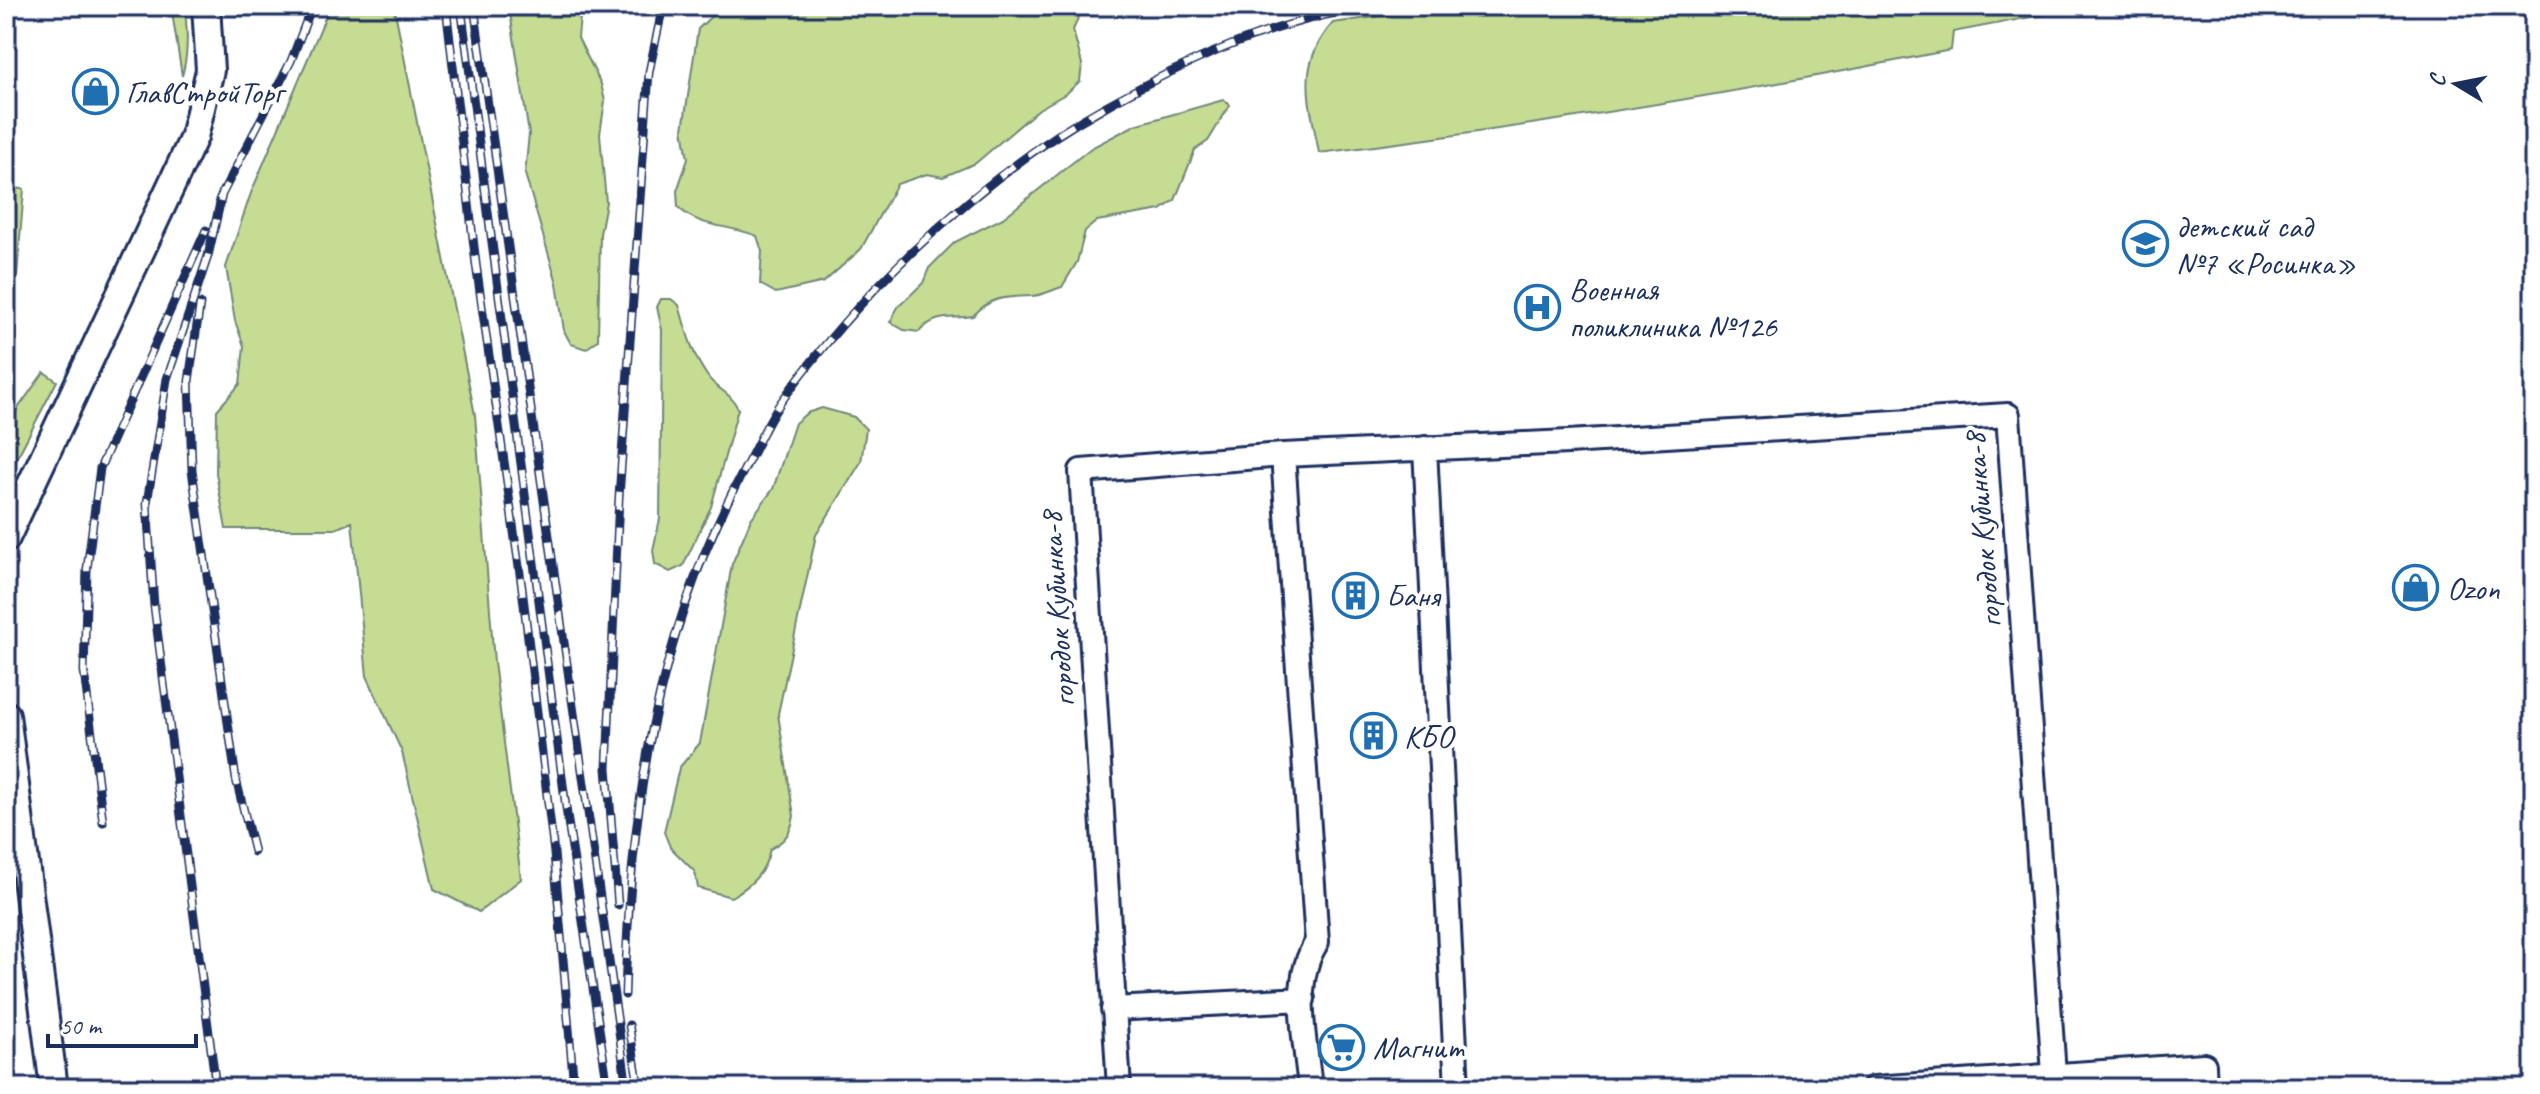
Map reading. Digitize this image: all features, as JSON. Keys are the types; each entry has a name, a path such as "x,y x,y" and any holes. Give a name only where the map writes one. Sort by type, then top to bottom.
{"street":[{"path":"6,538 194,137 210,70 206,6"},
{"name":"городок Кубинка-8","path":"1119,1088 1081,471 1283,455 2008,415 2054,1074"},
{"path":"1425,448 1457,1088"},
{"path":"1283,455 1317,942 1304,974 1310,1088"},
{"path":"6,715 54,1088"},
{"path":"1113,1009 1303,999"},
{"path":"1874,1088 2204,1065 2205,1088"}],"green space":[{"path":"171,6 184,6 187,41 182,76"},
{"path":"330,6 394,6 475,415 494,662 521,879 479,912 434,889 402,752 367,676 352,522 335,529 226,529 216,473 217,410 240,384 244,346 235,321 226,267 251,193"},
{"path":"509,6 581,6 578,38 601,84 605,101 600,134 606,202 600,234 598,340 586,349 571,344 564,331 557,283 525,174 529,134"},
{"path":"722,6 1069,6 1080,14 1073,30 1082,64 1080,81 1067,93 1039,109 976,163 943,177 927,174 897,184 861,249 824,282 776,293 760,284 762,251 757,236 705,223 678,207 677,191 688,159 683,129 698,29"},
{"path":"1452,6 2089,6 1953,32 1951,50 1873,65 1557,120 1319,153 1309,101 1309,70 1321,39 1333,23"},
{"path":"1223,100 1230,105 1208,141 1195,150 1175,200 1161,210 1097,221 1085,231 1077,262 1062,287 1039,295 999,299 973,316 937,320 919,332 904,330 890,322 898,307 923,283 929,268 955,242 1003,218 1091,148 1135,125"},
{"path":"6,188 24,189 17,276 6,275"},
{"path":"661,299 671,299 679,305 702,369 738,409 711,507 683,566 670,572 655,564 653,550 660,519 662,330 657,307"},
{"path":"44,372 57,381 6,479 6,425"},
{"path":"822,408 854,417 866,429 861,462 816,535 778,714 793,822 786,836 770,849 765,865 756,878 731,897 698,888 695,872 670,847 664,832 679,768 700,743 732,564 751,519 773,489 795,423 807,413"}],"railway":[{"path":"219,200 291,61 312,6"},
{"path":"446,6 476,264 522,588 554,853 574,1088"},
{"path":"461,6 567,815 608,1088"},
{"path":"474,6 627,1088"},
{"path":"618,905 607,768 619,497 649,72 663,6"},
{"path":"625,995 633,858 641,790 669,659 689,594 714,531 767,426 796,382 843,324 911,253 980,192 1079,121 1171,72 1238,42 1308,19 1380,6"},
{"path":"216,1088 154,606 147,503 167,379 208,256 223,190"},
{"path":"103,822 84,671 87,569 100,468 206,230"},
{"path":"200,304 189,381 192,470 236,779 254,852"},
{"path":"629,1025 639,1088"}],"place":[{"name":"ГлавСтройТорг","path":"95,92"},
{"name":"детский сад №7 «Росинка»","path":"2145,244"},
{"name":"Военная поликлиника №126","path":"1538,307"},
{"name":"Ozon","path":"2416,588"},
{"name":"Баня","path":"1355,595"},
{"name":"КБО","path":"1373,736"},
{"name":"Магнит","path":"1342,1047"}]}
